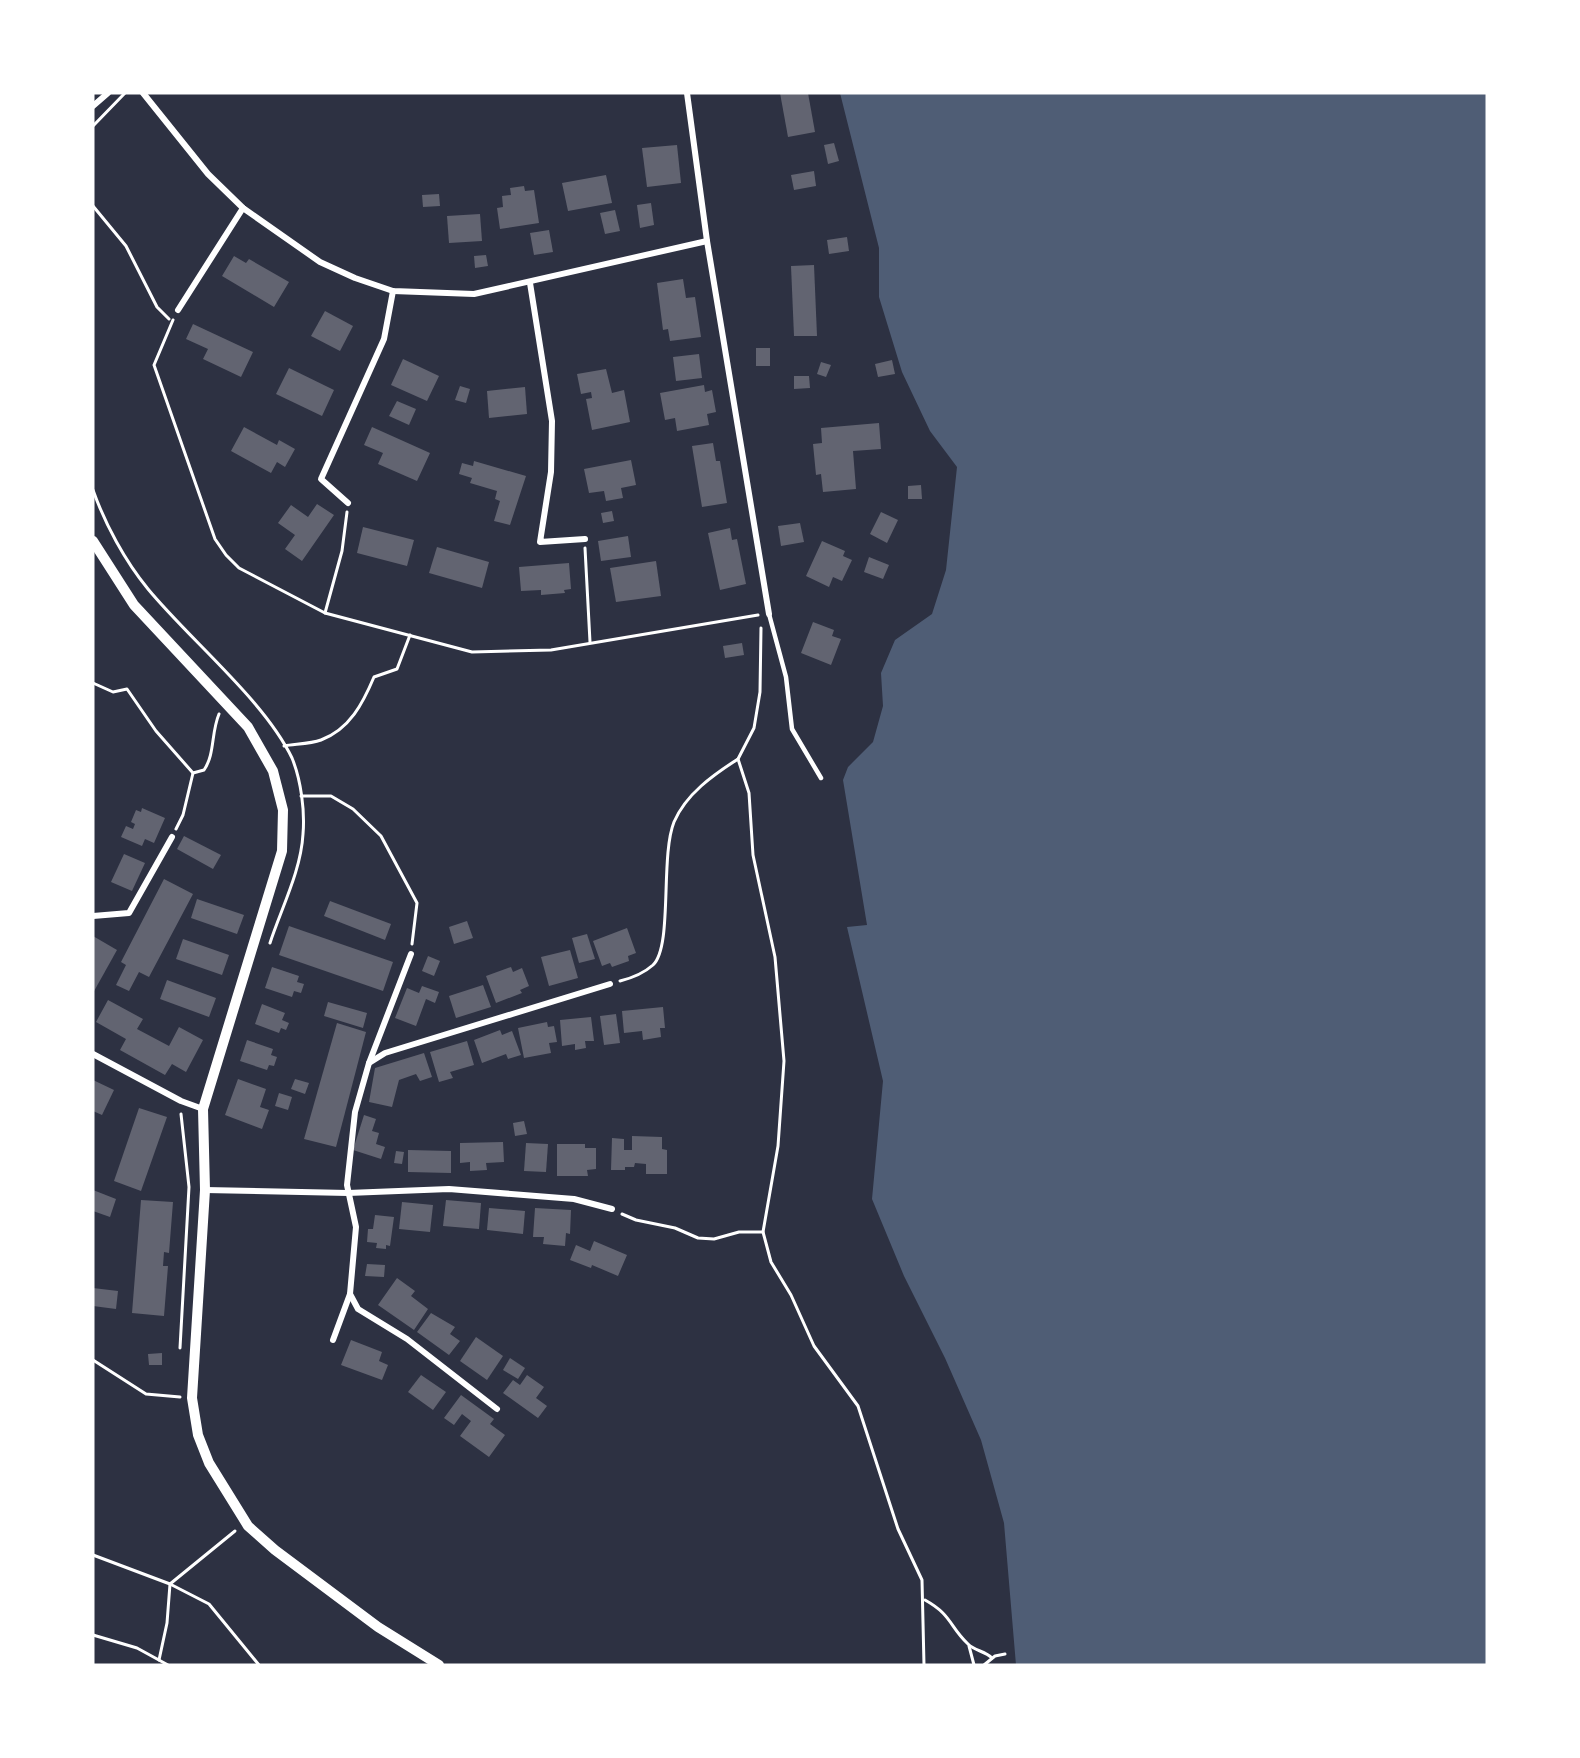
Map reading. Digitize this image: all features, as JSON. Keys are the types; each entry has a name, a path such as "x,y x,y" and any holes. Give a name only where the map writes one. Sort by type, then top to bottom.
{"street":[{"path":"93,106 108,93"},
{"path":"143,93 208,174 243,208 320,262 355,278 393,291 474,294 706,241"},
{"path":"687,93 706,241 769,614"},
{"path":"178,310 243,208"},
{"path":"530,283 552,421 551,472 540,542 585,539"},
{"path":"348,503 321,479 384,339 393,291"},
{"path":"93,541 134,605 248,727 273,771 283,810 282,851 203,1108 205,1190 192,1398 198,1434 209,1463 248,1526 275,1550 378,1627 439,1665"},
{"path":"93,916 129,913 172,837"},
{"path":"333,1340 350,1294 356,1227 348,1193 355,1112 369,1063 411,954"},
{"path":"369,1063 385,1053 610,984"},
{"path":"93,1054 181,1101 203,1108"},
{"path":"205,1190 348,1193 450,1189 574,1199 612,1209"},
{"path":"350,1294 358,1309 407,1339 497,1409"}],"lane":[{"path":"769,614 786,677 792,729 821,778"}],"path":[{"path":"93,126 126,93"},
{"path":"93,206 126,246 156,307 173,322"},
{"path":"178,310 154,365 215,539 239,568 325,613 472,652 551,650 769,614"},
{"path":"93,490 109,525 146,587 267,718 292,759 301,796 303,835 296,866 269,944"},
{"path":"325,613 342,551 348,503"},
{"path":"585,539 590,642"},
{"path":"610,984 635,977 654,964 665,936 664,894 668,852 674,822 690,796 717,772 738,759 754,728 760,692 760,632 769,614"},
{"path":"284,746 321,740 351,719 362,707 374,677 397,669 410,634"},
{"path":"93,683 113,692 127,689 156,731 194,773"},
{"path":"194,773 204,770 210,762 213,729 225,701"},
{"path":"738,759 749,793 753,855 775,957 783,1061 778,1146 763,1232 771,1262 791,1294 814,1346 858,1406 898,1529 922,1580 924,1665"},
{"path":"172,837 183,815 194,773"},
{"path":"301,796 331,796 353,809 381,836 417,903 411,954"},
{"path":"180,1350 189,1187 184,1115"},
{"path":"612,1209 636,1220 675,1228 698,1238 714,1239 739,1232 763,1232"},
{"path":"93,1360 146,1394 178,1397"},
{"path":"178,1385 179,1406"},
{"path":"159,1660 167,1623 170,1584 237,1530 231,1522"},
{"path":"93,1555 170,1584 209,1604 259,1665"},
{"path":"924,1599 943,1610 969,1645 974,1665"},
{"path":"93,1635 137,1648 168,1665"},
{"path":"969,1645 988,1653 992,1658"},
{"path":"984,1665 992,1658 1005,1654"}],"water":[{"path":"840,93 1487,93 1487,1665 1016,1665 1004,1523 981,1440 945,1358 904,1276 872,1199 883,1081 847,927 867,925 843,780 848,767 873,742 883,706 881,673 895,640 932,614 946,570 957,467 930,431 902,372 879,297 879,248"}],"building":[{"path":"780,93 808,93 815,132 788,137"},
{"path":"834,143 839,161 828,164 824,145"},
{"path":"677,145 681,183 647,187 642,148"},
{"path":"814,171 816,186 794,190 791,175"},
{"path":"606,175 612,203 568,211 562,183"},
{"path":"524,186 525,191 534,190 539,223 500,229 497,208 503,207 502,196 511,195 510,188"},
{"path":"439,194 440,206 423,207 422,195"},
{"path":"651,203 654,225 640,228 637,205"},
{"path":"615,210 620,231 605,234 600,213"},
{"path":"480,214 482,241 449,243 447,216"},
{"path":"549,230 553,252 534,255 530,233"},
{"path":"847,237 849,251 829,254 827,240"},
{"path":"486,255 488,266 475,268 474,256"},
{"path":"234,256 246,263 249,259 289,282 274,307 222,276"},
{"path":"814,265 817,336 794,336 791,266"},
{"path":"683,279 686,298 695,297 701,337 670,341 668,329 663,330 657,283"},
{"path":"325,311 353,326 340,351 311,336"},
{"path":"193,324 253,352 241,377 203,359 208,349 186,339"},
{"path":"756,348 770,348 770,366 756,366"},
{"path":"699,354 702,378 676,381 673,357"},
{"path":"403,359 439,376 427,401 391,385"},
{"path":"892,360 895,374 878,377 875,364"},
{"path":"821,362 831,365 826,377 817,374"},
{"path":"289,368 334,390 322,416 276,394"},
{"path":"606,369 612,393 624,390 630,422 592,430 586,399 592,398 591,392 581,394 577,374"},
{"path":"794,376 809,376 810,388 794,389"},
{"path":"704,385 705,392 712,390 716,412 707,414 709,425 677,431 675,418 665,420 660,393"},
{"path":"460,386 470,389 466,403 455,400"},
{"path":"525,387 527,414 489,418 487,391"},
{"path":"397,401 416,409 409,425 389,416"},
{"path":"879,423 881,449 853,451 856,489 823,492 821,474 816,475 813,444 822,443 821,428"},
{"path":"244,427 277,445 279,440 295,449 285,467 277,462 271,473 231,451"},
{"path":"372,427 430,453 417,481 378,464 383,453 364,445"},
{"path":"713,443 716,461 720,461 727,503 702,507 692,446"},
{"path":"631,460 636,485 621,488 623,498 606,501 604,491 589,493 584,469"},
{"path":"474,461 526,476 510,525 494,521 500,501 495,499 497,491 470,483 472,478 459,474 462,463 473,466"},
{"path":"921,485 922,499 908,499 908,486"},
{"path":"317,504 334,515 302,561 285,549 295,535 278,523 291,505 308,517"},
{"path":"612,511 614,521 603,523 601,513"},
{"path":"881,512 898,520 887,543 870,534"},
{"path":"800,523 804,542 781,546 778,526"},
{"path":"363,527 414,540 407,566 357,553"},
{"path":"730,528 732,540 737,539 746,584 720,590 708,533"},
{"path":"628,536 631,557 601,561 598,541"},
{"path":"822,541 845,551 843,556 852,560 842,581 833,577 829,587 806,576"},
{"path":"437,547 489,562 482,588 429,573"},
{"path":"869,557 889,565 883,579 864,572"},
{"path":"656,561 661,596 616,602 610,568"},
{"path":"569,563 571,589 564,590 565,593 541,595 541,590 521,591 519,567"},
{"path":"813,622 834,630 832,636 841,639 831,665 801,653"},
{"path":"742,643 744,655 725,658 723,646"},
{"path":"142,808 165,818 154,843 145,839 142,846 121,837 126,826 133,829 135,824 131,822 136,810 141,812"},
{"path":"184,836 221,855 213,869 177,849"},
{"path":"124,854 145,863 132,891 111,882"},
{"path":"164,879 193,894 149,977 139,972 129,991 116,985 126,965 121,962"},
{"path":"197,899 244,915 237,934 191,918"},
{"path":"330,901 391,924 385,940 324,916"},
{"path":"467,921 473,938 454,944 449,927"},
{"path":"289,926 393,962 383,991 279,955"},
{"path":"627,928 636,953 628,956 629,961 612,967 610,963 602,966 593,941"},
{"path":"587,934 595,959 579,963 572,938"},
{"path":"93,936 117,950 93,993"},
{"path":"183,939 229,955 222,975 176,959"},
{"path":"570,950 578,978 549,986 541,957"},
{"path":"428,956 440,961 434,976 422,971"},
{"path":"272,967 299,976 297,982 304,984 301,993 294,991 292,997 265,988"},
{"path":"511,967 513,972 522,968 529,986 520,990 522,993 496,1003 486,976"},
{"path":"167,980 216,998 209,1017 160,999"},
{"path":"483,985 491,1007 456,1018 449,996"},
{"path":"422,986 439,992 435,1003 426,999 416,1026 395,1018 407,988 419,993"},
{"path":"108,1000 143,1019 137,1029 169,1046 179,1027 203,1040 186,1072 172,1064 165,1075 120,1050 126,1039 96,1022"},
{"path":"328,1002 367,1013 363,1028 324,1016"},
{"path":"262,1004 285,1013 282,1020 289,1023 286,1030 281,1028 279,1033 255,1024"},
{"path":"663,1007 665,1028 660,1028 661,1037 643,1040 642,1031 624,1033 622,1011"},
{"path":"616,1014 620,1043 604,1045 600,1016"},
{"path":"591,1017 594,1041 585,1041 586,1048 575,1050 575,1044 562,1046 560,1020"},
{"path":"547,1022 548,1027 554,1026 557,1042 549,1043 551,1053 524,1058 518,1028"},
{"path":"337,1023 366,1032 336,1147 304,1139"},
{"path":"500,1030 502,1035 512,1031 521,1055 508,1059 506,1054 482,1063 474,1040"},
{"path":"247,1040 273,1049 271,1055 277,1057 274,1066 269,1065 267,1070 240,1061"},
{"path":"467,1041 474,1065 450,1072 453,1078 439,1082 430,1052"},
{"path":"424,1053 432,1077 420,1081 416,1074 399,1080 392,1107 369,1102 375,1068"},
{"path":"238,1079 266,1089 260,1107 269,1110 262,1129 225,1115"},
{"path":"295,1079 309,1083 305,1094 291,1089"},
{"path":"93,1080 114,1090 102,1115 93,1111"},
{"path":"279,1093 292,1097 288,1110 275,1106"},
{"path":"139,1108 167,1117 141,1191 114,1181"},
{"path":"364,1115 376,1119 372,1131 379,1133 376,1144 385,1147 381,1159 353,1150"},
{"path":"524,1121 527,1134 515,1136 513,1123"},
{"path":"632,1136 662,1137 662,1149 667,1150 667,1174 646,1174 646,1164 635,1163 634,1167 625,1167 625,1170 611,1170 612,1138 624,1139 624,1150 632,1150"},
{"path":"503,1142 504,1162 486,1163 487,1170 470,1171 470,1162 460,1163 460,1143"},
{"path":"526,1143 548,1144 546,1172 524,1171"},
{"path":"557,1144 585,1144 585,1148 596,1148 596,1169 587,1170 588,1176 557,1176"},
{"path":"408,1150 451,1151 451,1173 408,1172"},
{"path":"396,1151 404,1152 402,1164 394,1163"},
{"path":"93,1190 116,1199 110,1217 93,1211"},
{"path":"141,1200 173,1202 169,1253 164,1252 163,1266 168,1266 164,1316 132,1313"},
{"path":"446,1200 481,1203 479,1229 443,1226"},
{"path":"402,1202 433,1205 430,1232 399,1229"},
{"path":"489,1208 525,1211 523,1234 487,1230"},
{"path":"535,1208 571,1210 570,1234 566,1233 565,1246 543,1244 544,1237 533,1237"},
{"path":"375,1215 394,1217 390,1246 386,1245 386,1249 376,1248 377,1243 367,1242 368,1229 373,1229"},
{"path":"594,1241 627,1255 618,1276 592,1265 591,1268 570,1260 576,1245 590,1251"},
{"path":"367,1264 385,1265 384,1277 365,1276"},
{"path":"397,1278 415,1291 411,1296 428,1309 414,1330 378,1305"},
{"path":"93,1288 118,1291 116,1309 93,1306"},
{"path":"431,1313 455,1327 450,1334 460,1341 449,1355 417,1332"},
{"path":"476,1337 503,1356 487,1380 460,1361"},
{"path":"351,1340 382,1352 379,1361 388,1365 382,1380 341,1365"},
{"path":"162,1353 162,1365 149,1365 148,1354"},
{"path":"510,1358 525,1368 518,1379 503,1370"},
{"path":"421,1375 446,1392 433,1410 408,1392"},
{"path":"527,1375 544,1387 536,1398 547,1406 538,1418 503,1393 513,1380 520,1385"},
{"path":"461,1395 494,1419 490,1424 505,1435 489,1457 460,1436 471,1421 462,1414 454,1425 444,1418"}]}
